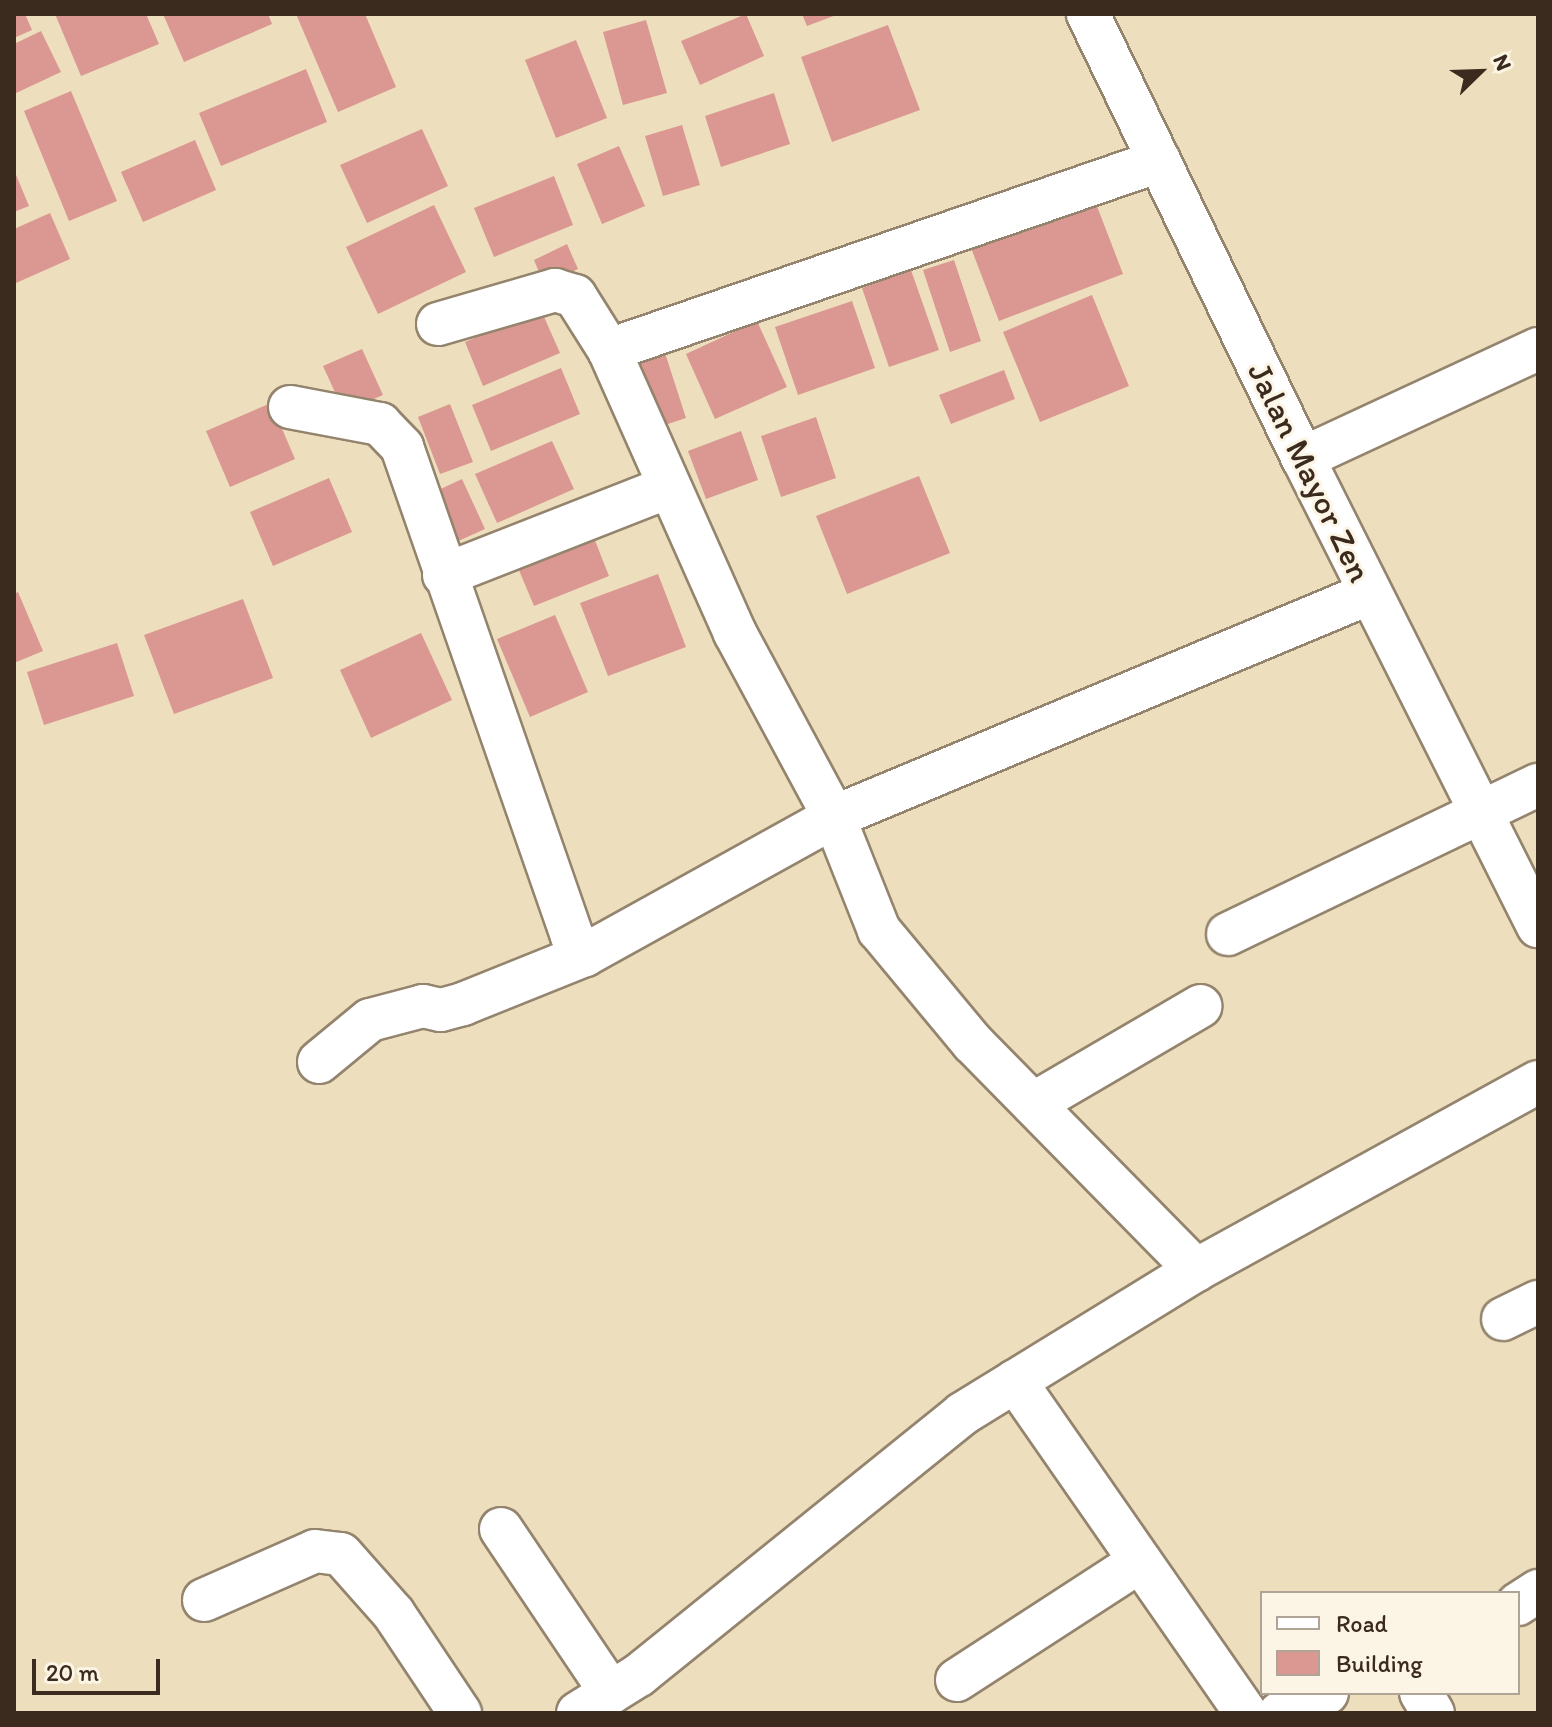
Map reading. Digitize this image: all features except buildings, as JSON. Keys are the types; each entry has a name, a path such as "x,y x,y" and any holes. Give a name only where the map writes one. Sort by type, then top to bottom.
{"street":[{"name":"Jalan Mayor Zen","path":"1088,14 1303,458 1486,814 1538,926"},
{"path":"609,350 1159,161"},
{"path":"438,324 555,290 575,296 609,350 735,633 834,817 879,930 972,1042 1196,1270"},
{"path":"1303,458 1538,349"},
{"path":"290,407 380,424 392,431 572,936 585,955"},
{"path":"444,575 669,487"},
{"path":"319,1062 370,1020 423,1006 441,1010 463,1004 585,955 834,817 1370,593"},
{"path":"1228,934 1486,814 1538,785"},
{"path":"1033,1104 1201,1006"},
{"path":"501,1529 594,1703 962,1414 1196,1270 1538,1082"},
{"path":"1015,1381 1246,1713"},
{"path":"204,1600 315,1551 341,1554 394,1614 460,1713"},
{"path":"957,1680 1140,1561"},
{"path":"1520,1603 1538,1591"},
{"path":"1280,1713 1322,1695"},
{"path":"1422,1695 1433,1713"}]}
